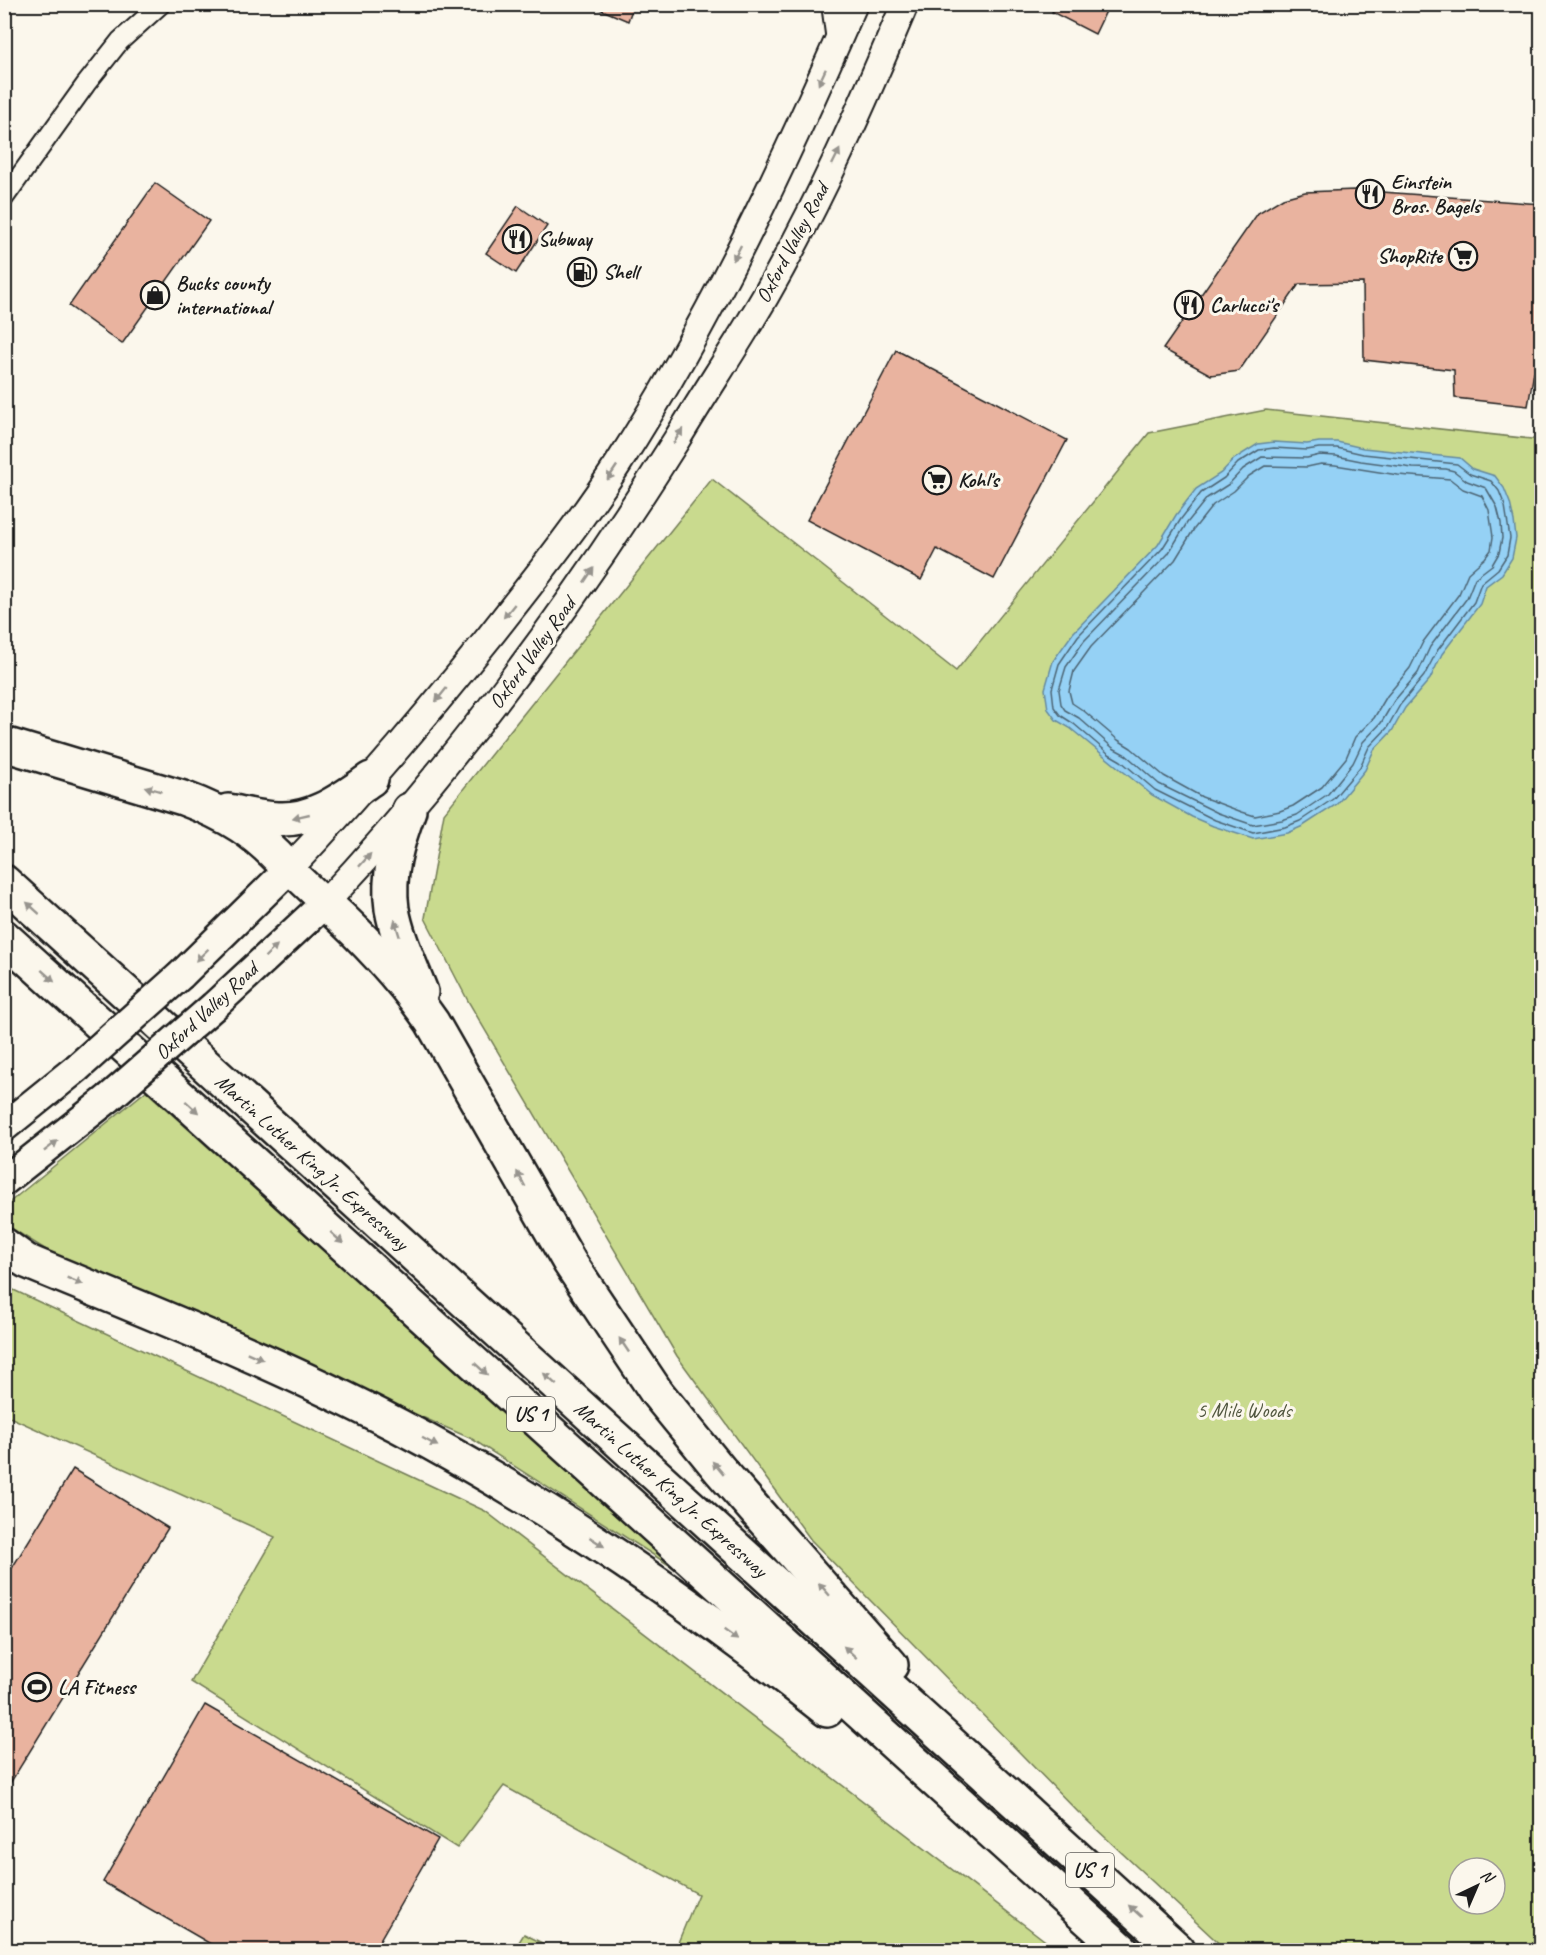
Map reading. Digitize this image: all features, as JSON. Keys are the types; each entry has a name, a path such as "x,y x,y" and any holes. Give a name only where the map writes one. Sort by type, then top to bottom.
{"highway":[{"path":"4,744 208,807 228,816 245,828 289,869"},
{"path":"208,807 264,818 297,818 331,806 371,779"},
{"path":"409,810 394,852 392,909 432,1022"},
{"name":"Martin Luther King Jr. Expressway","path":"4,882 1178,1950"},
{"path":"325,903 380,956 432,1022 570,1263 657,1393 749,1504 1002,1790"},
{"name":"Martin Luther King Jr. Expressway","path":"4,937 1122,1950"},
{"path":"12,1253 283,1369 398,1425 521,1494 634,1566 740,1642 1057,1892"}],"main road":[{"name":"Oxford Valley Road","path":"4,1127 77,1068 181,975 289,869 371,779 540,573 619,464 699,328 768,192 854,4"},
{"name":"Oxford Valley Road","path":"4,1181 109,1098 214,1006 325,903 409,810 494,706 573,598 641,495 765,296 803,226 860,110 905,4"},
{"path":"289,869 325,903"}],"street":[{"path":"4,198 120,40 161,4"},
{"path":"831,4 837,44"}],"green space":[{"name":"5 Mile Woods","path":"1266,410 1541,440 1541,1950 1226,1950 1078,1812 811,1540 677,1356 468,1001 425,918 444,813 712,479 956,671 1149,433"},
{"path":"146,1091 680,1572 472,1439 56,1256 11,1228 11,1201"},
{"path":"5,1286 485,1511 1057,1950 675,1950 698,1894 504,1786 457,1848 191,1682 275,1537 5,1415"},
{"path":"524,1934 556,1950 514,1950"}],"water":[{"path":"1274,442 1307,444 1337,442 1363,448 1460,458 1473,469 1495,476 1504,488 1510,503 1516,538 1512,558 1502,574 1486,586 1480,604 1442,654 1430,679 1405,708 1392,731 1374,750 1365,770 1337,804 1303,826 1287,833 1253,839 1192,817 1152,795 1070,728 1056,720 1048,709 1045,689 1053,661 1073,633 1158,545 1176,515 1196,489 1221,473 1234,459 1258,444"}],"building":[{"path":"588,4 634,4 628,21"},
{"path":"1056,4 1098,4 1107,9 1095,34 1052,12"},
{"path":"155,183 209,221 122,344 69,306"},
{"path":"1355,190 1542,204 1542,372 1534,372 1528,406 1455,398 1454,370 1364,360 1363,283 1299,284 1239,371 1211,375 1163,349 1258,213 1283,198 1305,192"},
{"name":"Subway","path":"518,206 547,226 516,273 486,253"},
{"name":"Kohl's","path":"896,350 1067,440 994,579 937,549 921,580 807,520"},
{"name":"LA Fitness","path":"73,1469 168,1528 4,1793 4,1581"},
{"path":"205,1705 438,1839 374,1950 221,1950 103,1882"}],"place":[{"name":"Einstein Bros. Bagels","path":"1370,194"},
{"name":"Subway","path":"517,239"},
{"name":"ShopRite","path":"1463,256"},
{"name":"Shell","path":"582,272"},
{"name":"Bucks county international","path":"155,295"},
{"name":"Carlucci's","path":"1189,305"},
{"name":"Kohl's","path":"937,480"},
{"name":"LA Fitness","path":"37,1687"}]}
